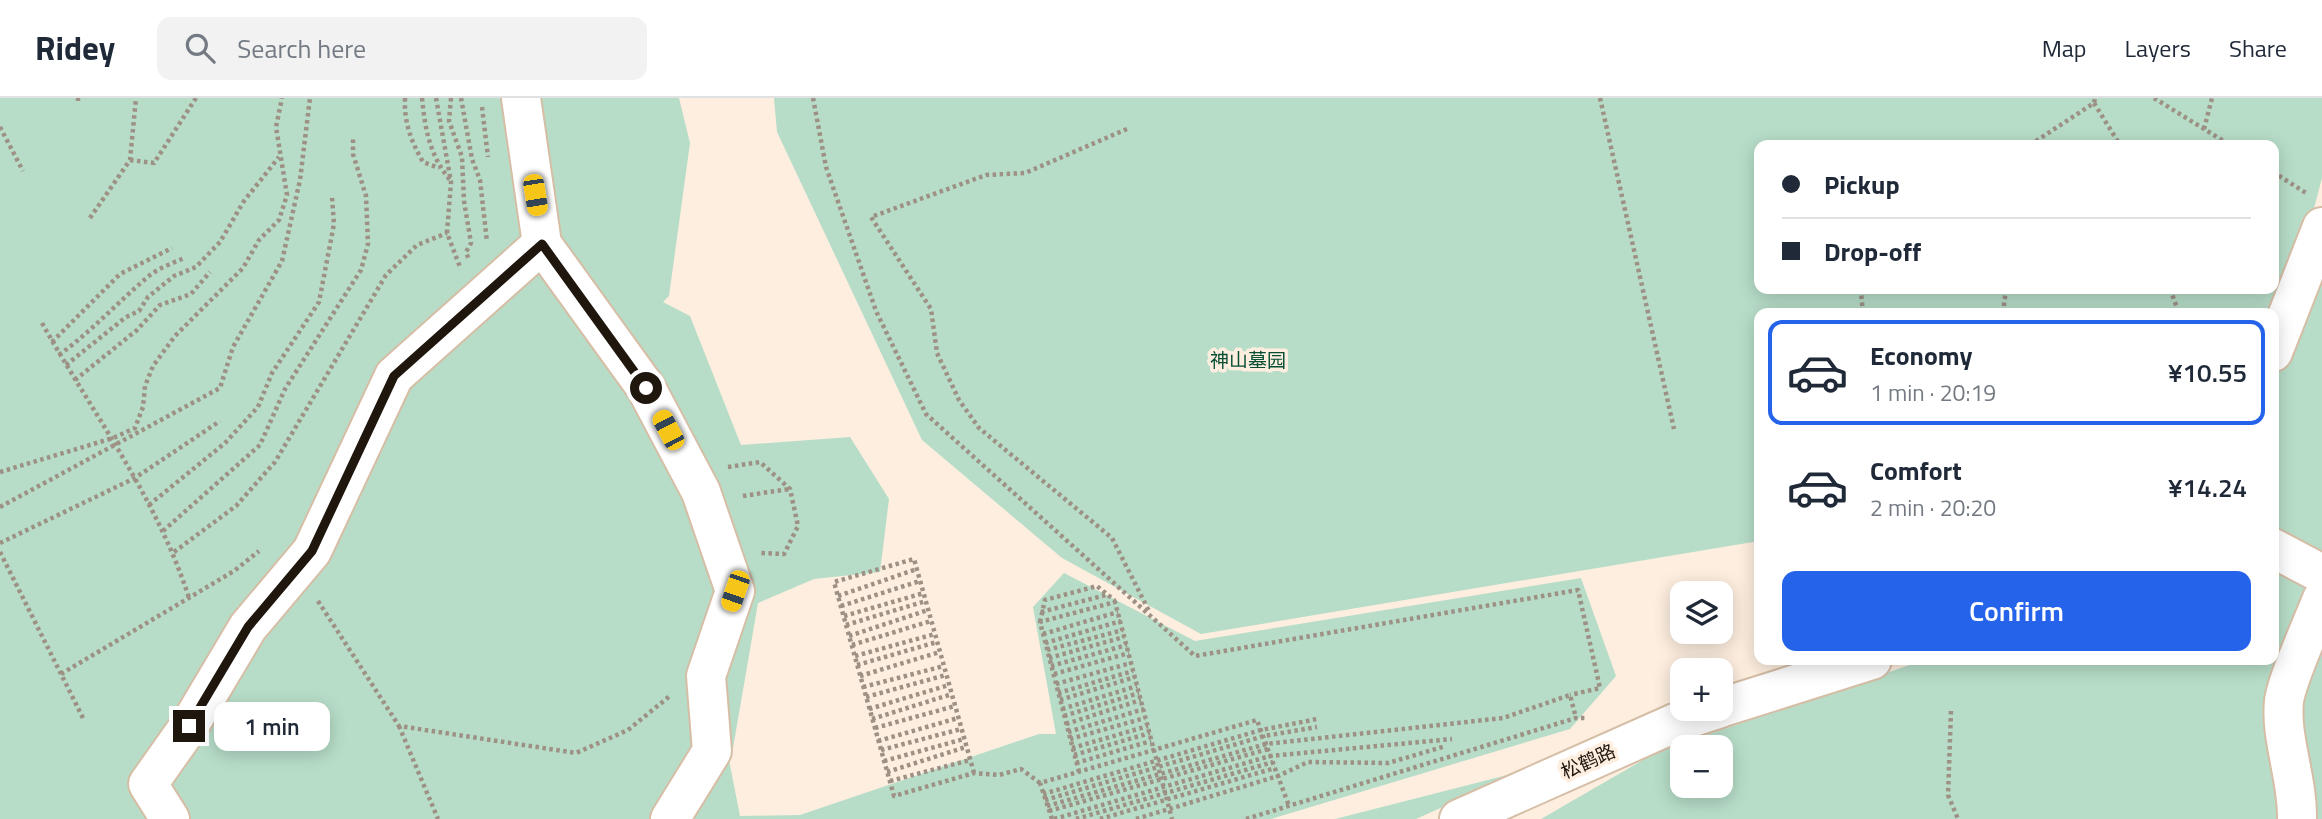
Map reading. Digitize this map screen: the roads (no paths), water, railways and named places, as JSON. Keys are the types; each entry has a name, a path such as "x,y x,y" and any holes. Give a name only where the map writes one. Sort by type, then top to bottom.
{"street":[{"path":"521,98 542,244 646,388 703,498 735,591 706,676 712,751 670,819"},
{"path":"2279,333 2317,212"},
{"path":"170,819 148,784 189,726 248,627 312,551 394,376 542,244"},
{"path":"2279,551 2322,574"},
{"path":"2297,819 2298,790 2287,745 2284,700 2322,599"},
{"name":"松鹤路","path":"1733,704 1856,665"},
{"name":"松鹤路","path":"1459,819 1681,721"}],"park label":[{"name":"神山墓园","path":"1248,360"}]}
